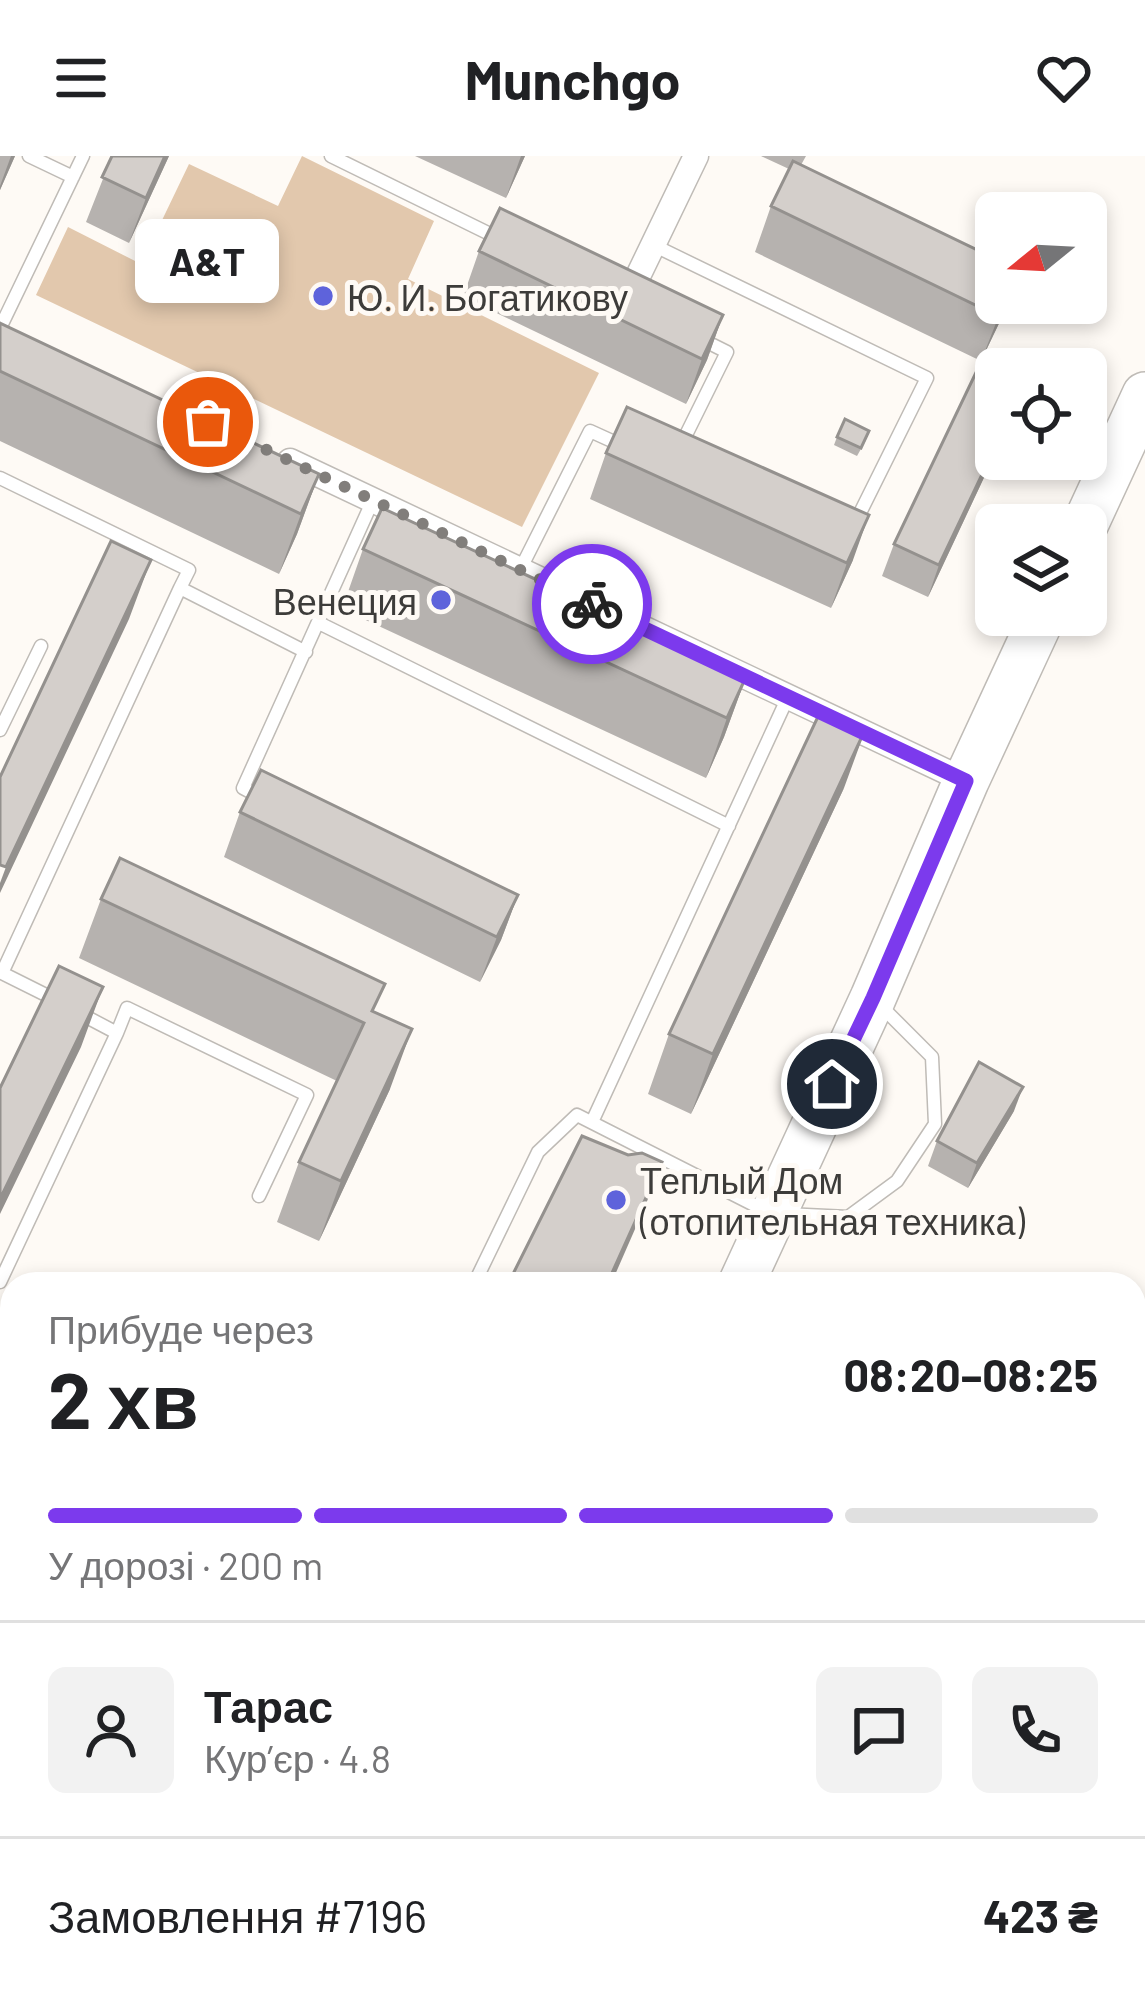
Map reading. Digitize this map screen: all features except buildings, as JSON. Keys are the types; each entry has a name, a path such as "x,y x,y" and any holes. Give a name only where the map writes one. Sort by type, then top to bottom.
{"highway":[{"path":"1094,504 1145,395"},
{"path":"746,1272 1033,636"}],"street":[{"path":"626,302 697,156"},
{"path":"270,452 966,781"}],"lane":[{"path":"29,156 73,177"},
{"path":"8,327 83,156"},
{"path":"331,156 520,250"},
{"path":"653,245 926,378 860,513"},
{"path":"670,468 727,352 686,332"},
{"path":"520,570 590,431 630,449"},
{"path":"0,478 189,570 1,972 117,1033"},
{"path":"264,799 243,788 373,500"},
{"path":"180,588 306,652"},
{"path":"319,623 729,826"},
{"path":"0,730 41,646"},
{"path":"592,1122 788,697"},
{"path":"480,1272 538,1152 577,1114 772,1214 848,1217 898,1180 935,1124 932,1057 873,998"},
{"path":"5,1272 127,1008 307,1095 259,1196"}],"shaded area":[{"path":"302,156 434,221 408,279 599,373 522,527 36,295 68,227 141,264 189,164 278,206"}],"way so far":[{"path":"208,422 592,604"}],"place":[{"name":"Ю. И. Богатикову","path":"323,296"},
{"name":"A&T","path":"208,422"},
{"name":"Венеция","path":"441,600"},
{"name":"Теплый Дом (отопительная техника)","path":"616,1200"}],"route":[{"path":"592,604 966,781 832,1084"}]}
